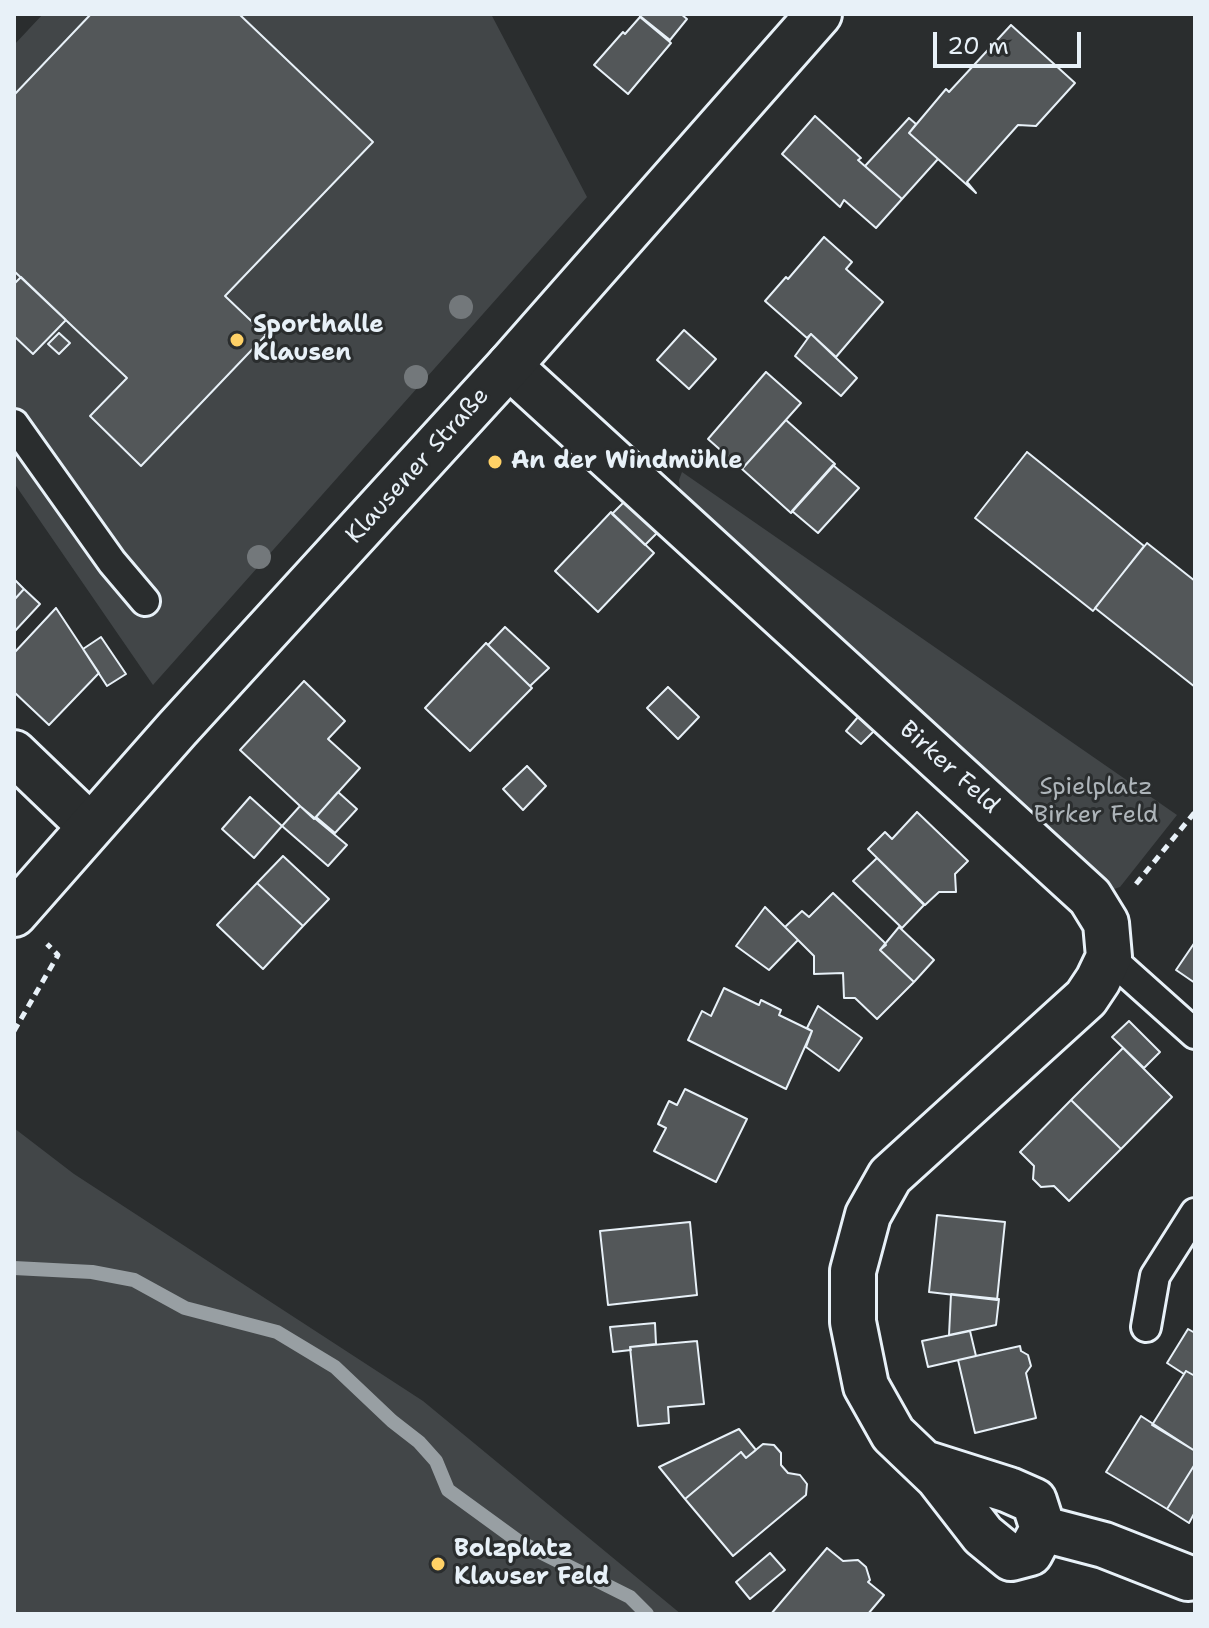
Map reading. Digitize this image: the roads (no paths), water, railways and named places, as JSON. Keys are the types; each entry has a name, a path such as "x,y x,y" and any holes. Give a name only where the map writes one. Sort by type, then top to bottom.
{"street":[{"name":"Klausener Straße","path":"15,913 90,826 509,366 819,14"},
{"name":"Birker Feld","path":"509,366 1090,897 1107,940"},
{"path":"14,753 90,826"},
{"path":"1107,940 1086,998 890,1176 868,1215 853,1271 853,1322 866,1386 893,1434 938,1477 983,1535 1011,1558 1030,1553 1043,1529 1104,1545 1188,1578"}],"lane":[{"path":"14,424 112,562 145,601"},
{"path":"1107,940 1195,1034"},
{"path":"1146,1327 1155,1276 1195,1213"}],"waterway":[{"path":"14,1268 92,1272 134,1280 185,1308 277,1332 335,1367 419,1442 436,1461 448,1490 518,1541 630,1597 647,1614"}],"place":[{"name":"Sporthalle Klausen","path":"237,340"},
{"name":"An der Windmühle","path":"495,462"},
{"name":"Bolzplatz Klauser Feld","path":"438,1564"}],"park label":[{"name":"Spielplatz Birker Feld","path":"1096,802"}]}
